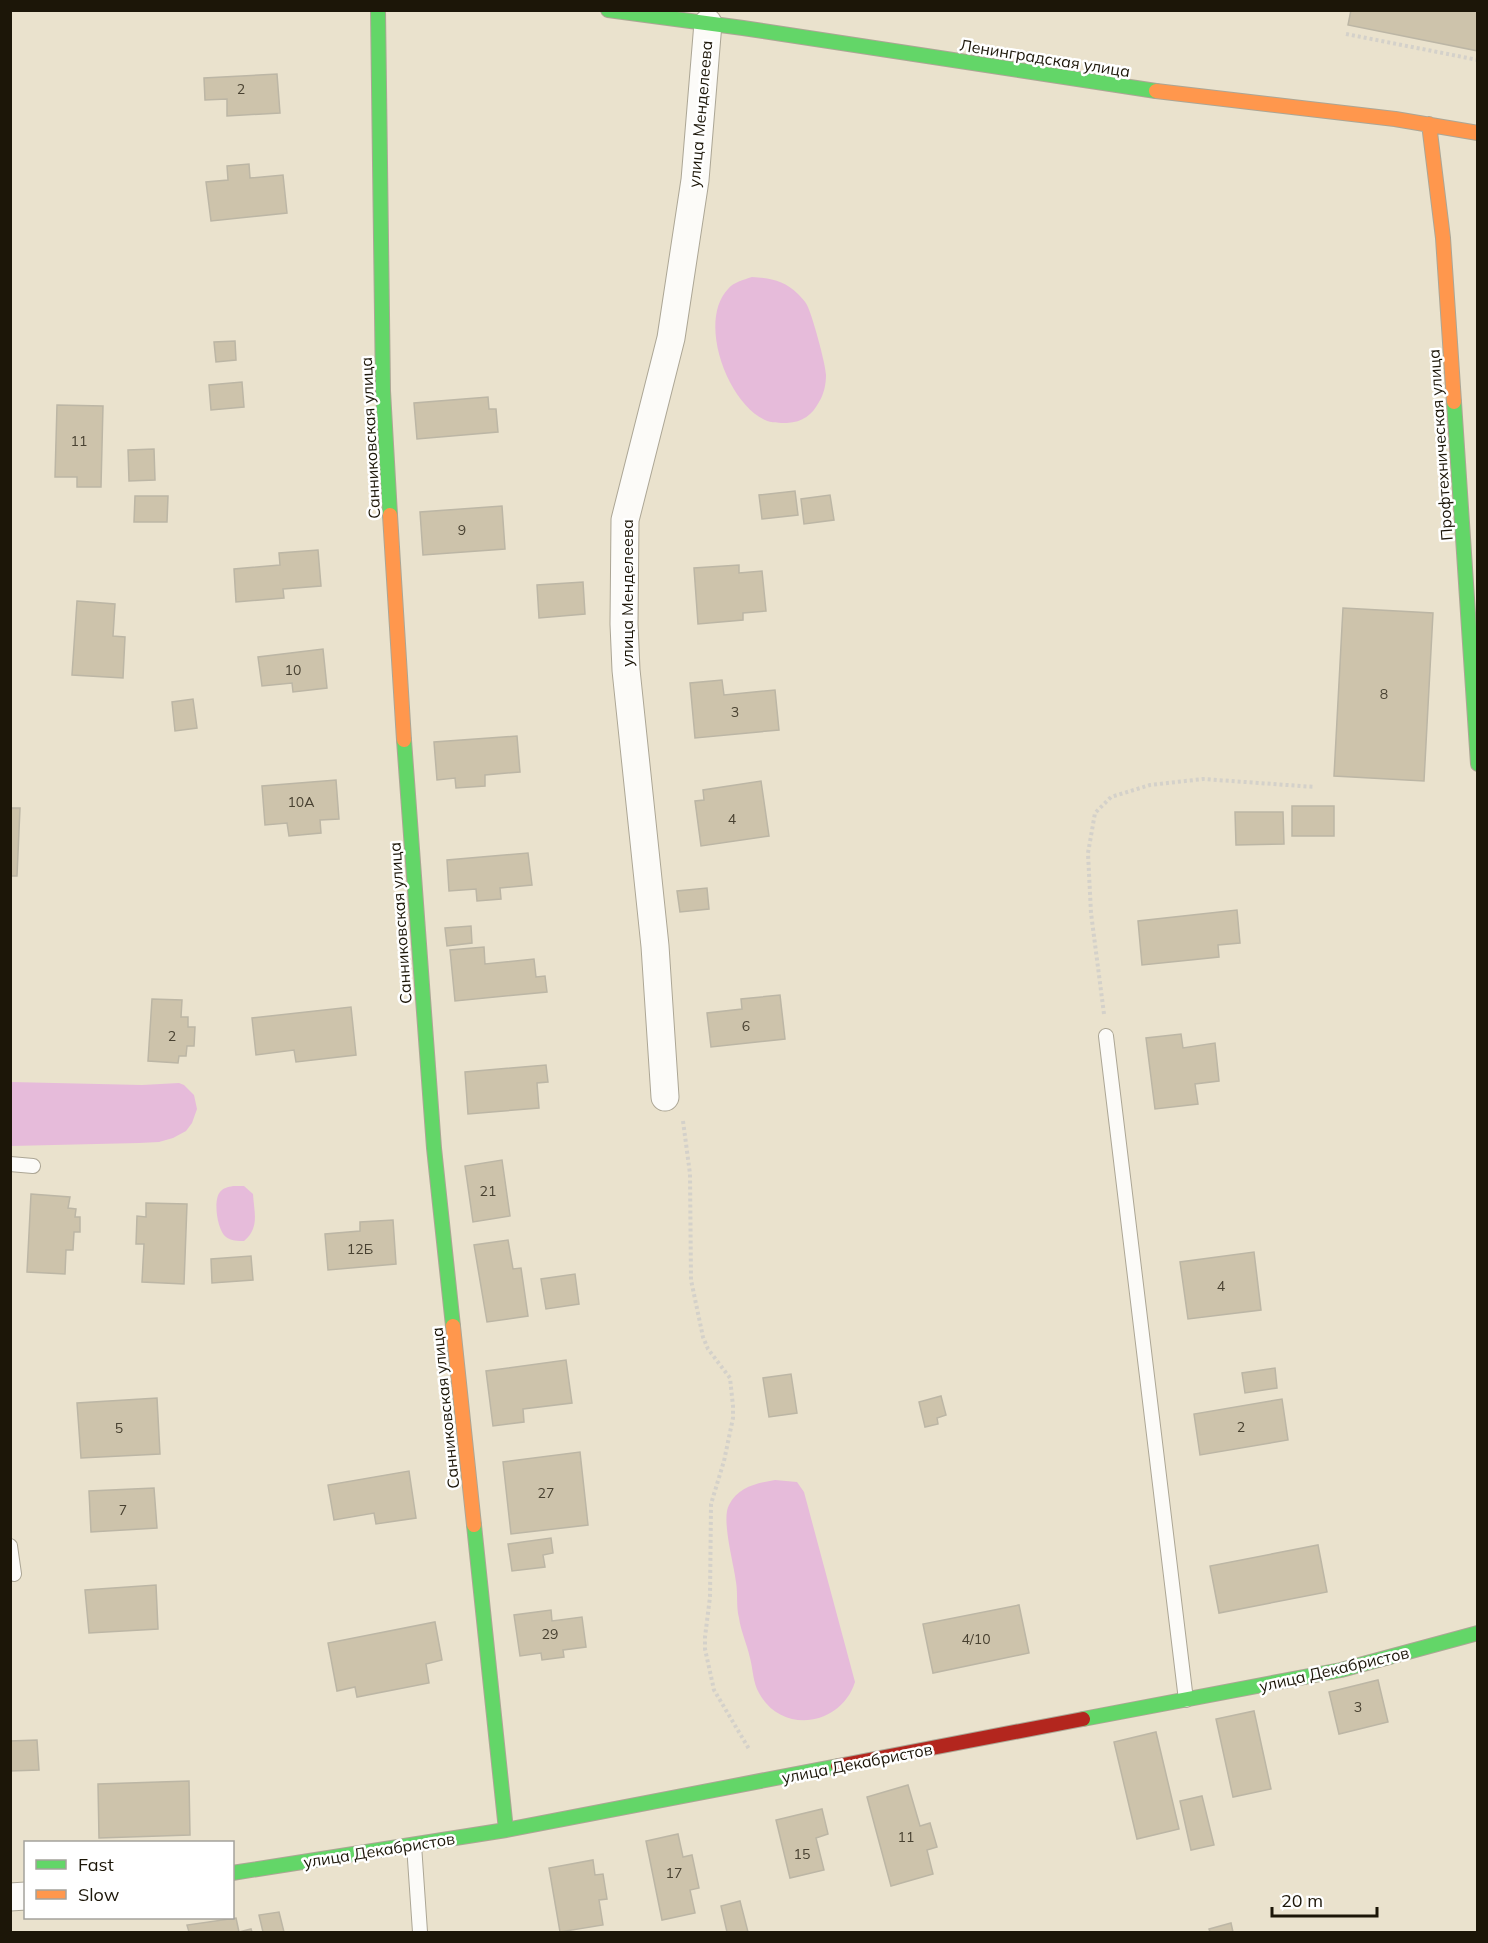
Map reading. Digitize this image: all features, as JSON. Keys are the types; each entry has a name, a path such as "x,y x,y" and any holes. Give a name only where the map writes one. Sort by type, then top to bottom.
{"street":[{"name":"Санниковская улица","path":"378,10 383,391 409,827 434,1148 506,1830"},
{"name":"Ленинградская улица","path":"608,10 708,22 1147,90 1429,124 1478,133"},
{"name":"улица Менделеева","path":"665,1096 654,934 626,670 625,520 671,338 695,180 708,22"},
{"name":"Профтехническая улица","path":"1429,124 1443,238 1478,764"},
{"name":"улица Декабристов","path":"234,1873 506,1830 1186,1700 1341,1670 1478,1633"}],"lane":[{"path":"1106,1036 1186,1700"},
{"path":"10,1164 33,1166"},
{"path":"10,1546 14,1574"},
{"path":"414,1845 420,1932"}],"path":[{"path":"1346,34 1478,60"},
{"path":"1106,1036 1091,913 1088,853 1095,813 1111,797 1150,785 1203,779 1315,787"},
{"path":"665,1096 683,1119 690,1174 691,1280 703,1337 708,1349 730,1378 733,1394 733,1418 726,1454 711,1503 710,1597 705,1649 714,1690 749,1750 759,1782"}],"shaded area":[{"path":"752,277 771,279 788,286 805,302 812,318 824,361 826,382 816,407 810,414 798,421 770,422 752,411 739,397 721,360 716,340 719,303 730,287"},
{"path":"11,1082 142,1085 179,1083 194,1095 197,1109 186,1131 159,1142 11,1146"},
{"path":"244,1186 253,1194 254,1225 244,1241 226,1237 218,1222 216,1208 218,1196 227,1187"},
{"path":"775,1480 797,1482 804,1492 855,1682 848,1697 837,1708 825,1716 810,1720 796,1720 782,1715 769,1706 759,1693 738,1614 736,1582 727,1531 727,1512 733,1499 743,1490 755,1484"}],"building":[{"path":"1351,10 1478,10 1478,51 1348,25"},
{"path":"277,74 280,113 227,116 227,99 205,100 204,78"},
{"path":"249,164 250,178 283,175 287,213 211,221 206,182 228,180 227,166"},
{"path":"235,341 236,360 216,362 214,342"},
{"path":"242,382 244,407 211,410 209,385"},
{"path":"488,397 489,409 496,409 498,432 417,439 414,403"},
{"path":"57,405 103,406 101,487 77,487 77,477 55,477"},
{"path":"154,449 155,480 129,481 128,450"},
{"path":"795,491 798,515 762,519 759,495"},
{"path":"830,495 834,520 804,524 801,499"},
{"path":"135,496 168,496 167,522 134,522"},
{"path":"502,506 505,549 423,555 420,512"},
{"path":"318,550 321,586 283,589 284,598 236,602 234,569 280,565 279,553"},
{"path":"739,565 739,573 762,571 766,611 743,613 743,620 698,624 694,568"},
{"path":"583,582 585,614 539,618 537,585"},
{"path":"77,601 115,604 113,636 125,637 123,678 72,675"},
{"path":"1343,608 1433,613 1424,781 1334,776"},
{"path":"323,649 327,688 293,692 292,683 262,686 258,657"},
{"path":"722,680 724,695 775,690 779,730 695,738 690,683"},
{"path":"193,699 197,728 175,731 172,702"},
{"path":"517,736 520,772 485,775 485,786 456,788 455,778 437,780 434,742"},
{"path":"336,780 339,819 320,820 321,833 289,836 287,823 265,825 262,786"},
{"path":"761,781 769,836 701,846 695,801 704,800 703,790"},
{"path":"1292,806 1334,806 1334,836 1292,836"},
{"path":"10,808 20,808 17,876 10,876"},
{"path":"1235,812 1283,812 1284,844 1236,845"},
{"path":"528,853 532,885 500,888 501,899 477,901 476,889 449,891 447,860"},
{"path":"707,888 709,909 680,912 677,891"},
{"path":"1237,910 1240,943 1218,945 1219,957 1142,965 1138,921"},
{"path":"471,926 472,943 447,946 445,928"},
{"path":"484,947 485,964 534,959 536,977 545,976 547,992 455,1001 450,950"},
{"path":"780,995 785,1039 711,1047 707,1013 742,1009 741,999"},
{"path":"152,999 182,1000 181,1017 188,1017 188,1027 195,1027 194,1046 187,1046 186,1056 179,1056 178,1063 148,1061"},
{"path":"351,1007 356,1055 296,1062 294,1050 256,1055 252,1018"},
{"path":"1181,1034 1183,1048 1215,1043 1219,1081 1195,1084 1198,1104 1155,1109 1146,1038"},
{"path":"546,1065 548,1082 537,1083 539,1108 468,1114 465,1072"},
{"path":"502,1160 510,1216 473,1222 465,1166"},
{"path":"31,1194 70,1197 68,1208 76,1209 75,1217 80,1217 80,1232 74,1232 73,1250 66,1250 65,1274 27,1272"},
{"path":"146,1203 187,1204 184,1284 142,1282 144,1244 136,1244 137,1216 146,1217"},
{"path":"393,1220 396,1264 328,1270 325,1234 360,1231 360,1222"},
{"path":"508,1240 513,1269 521,1268 528,1316 487,1322 474,1245"},
{"path":"1254,1252 1261,1310 1188,1319 1180,1262"},
{"path":"251,1256 253,1280 212,1283 211,1259"},
{"path":"575,1274 579,1304 546,1309 541,1279"},
{"path":"566,1360 572,1403 523,1409 524,1422 493,1426 486,1371"},
{"path":"1275,1368 1277,1388 1245,1393 1242,1373"},
{"path":"791,1374 797,1413 769,1417 763,1378"},
{"path":"941,1396 946,1415 937,1418 938,1424 925,1427 919,1402"},
{"path":"157,1398 160,1454 81,1458 77,1403"},
{"path":"1282,1399 1288,1440 1200,1455 1194,1414"},
{"path":"580,1452 588,1525 511,1534 503,1462"},
{"path":"409,1471 416,1518 376,1524 374,1513 334,1520 328,1485"},
{"path":"154,1488 157,1528 91,1532 89,1491"},
{"path":"551,1538 553,1553 543,1555 545,1567 512,1571 508,1544"},
{"path":"1318,1545 1327,1592 1219,1613 1210,1566"},
{"path":"156,1585 158,1629 89,1633 85,1590"},
{"path":"1019,1605 1029,1653 933,1673 923,1624"},
{"path":"551,1610 552,1621 582,1617 586,1647 563,1650 564,1657 542,1660 541,1653 520,1656 514,1615"},
{"path":"435,1622 442,1660 426,1664 429,1683 357,1697 355,1687 337,1691 328,1643"},
{"path":"1378,1680 1388,1722 1339,1734 1329,1692"},
{"path":"1254,1711 1271,1789 1233,1797 1216,1719"},
{"path":"1156,1732 1179,1829 1137,1839 1114,1742"},
{"path":"37,1740 39,1770 10,1771 10,1741"},
{"path":"189,1781 190,1835 99,1838 98,1784"},
{"path":"908,1785 920,1826 930,1823 937,1847 927,1850 933,1874 891,1886 867,1797"},
{"path":"1202,1796 1214,1845 1191,1850 1180,1801"},
{"path":"822,1809 828,1834 816,1838 824,1870 790,1878 776,1820"},
{"path":"678,1834 683,1857 692,1855 699,1888 690,1890 695,1913 662,1920 646,1841"},
{"path":"593,1860 595,1875 603,1874 607,1899 599,1900 603,1925 560,1932 549,1868"},
{"path":"740,1901 748,1932 727,1932 721,1906"},
{"path":"279,1912 284,1932 263,1932 259,1915"},
{"path":"236,1918 239,1932 189,1932 187,1925 234,1919"},
{"path":"1231,1923 1233,1932 1210,1932 1209,1929"}],"traffic: fast":[{"path":"378,10 383,391 390,515"},
{"path":"608,10 743,28 1156,91"},
{"path":"1454,402 1478,764"},
{"path":"404,740 434,1148 453,1326"},
{"path":"474,1525 506,1830"},
{"path":"1083,1719 1341,1670 1478,1633"},
{"path":"234,1873 506,1830 838,1766"}],"traffic: slow":[{"path":"1156,91 1395,119 1478,133"},
{"path":"1429,124 1443,238 1454,402"},
{"path":"390,515 404,740"},
{"path":"453,1326 474,1525"}],"traffic: jam":[{"path":"838,1766 1083,1719"}]}
